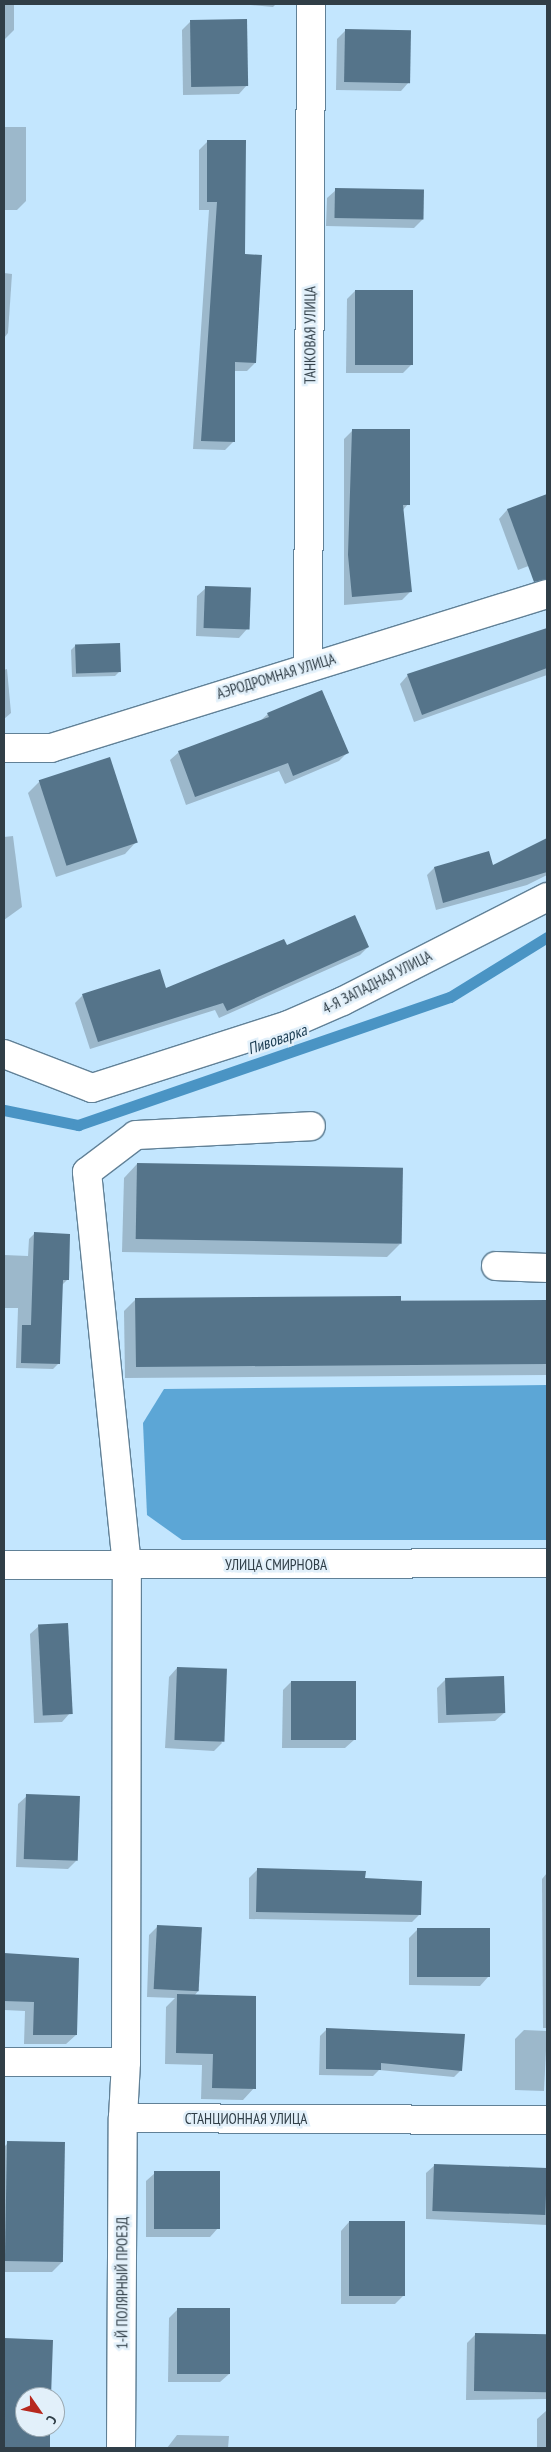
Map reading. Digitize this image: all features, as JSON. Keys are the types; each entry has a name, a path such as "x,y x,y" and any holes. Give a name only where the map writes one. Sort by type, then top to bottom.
{"street":[{"name":"ТАНКОВАЯ УЛИЦА","path":"308,665 312,4"},
{"name":"АЭРОДРОМНАЯ УЛИЦА","path":"4,748 51,748 308,665 547,594"},
{"name":"4-Я ЗАПАДНАЯ УЛИЦА","path":"4,1054 92,1088 288,1025 344,1002 547,897"},
{"path":"123,2118 126,2062 127,1566 88,1172 136,1135 311,1126"},
{"path":"496,1266 547,1268"},
{"name":"УЛИЦА СМИРНОВА","path":"4,1566 547,1563"},
{"path":"4,2062 126,2062"},
{"name":"СТАНЦИОННАЯ УЛИЦА","path":"123,2118 547,2120"},
{"name":"1-Й ПОЛЯРНЫЙ ПРОЕЗД","path":"121,2448 123,2118"}],"shaded area":[{"path":"547,1385 547,1540 182,1540 147,1515 143,1423 164,1389"}],"building":[{"path":"247,19 248,86 191,87 190,20"},
{"path":"345,29 411,30 410,83 344,82"},
{"path":"207,140 246,140 245,254 262,255 256,363 235,362 235,442 201,441 217,202 207,202"},
{"path":"335,188 424,190 423,220 334,218"},
{"path":"355,290 413,290 413,365 355,365"},
{"path":"352,429 410,429 410,505 403,505 412,592 352,597 348,555"},
{"path":"547,494 547,579 534,582 507,509"},
{"path":"205,586 251,588 250,630 204,628"},
{"path":"547,628 547,668 422,715 407,674"},
{"path":"120,643 121,672 76,674 75,645"},
{"path":"322,690 349,753 293,776 288,763 195,797 178,751 269,717 267,713"},
{"path":"110,757 138,843 66,866 39,780"},
{"path":"547,838 547,872 443,903 434,867 489,851 493,865"},
{"path":"355,915 369,947 227,1011 223,1003 98,1042 82,994 160,969 166,988 284,939 287,945"},
{"path":"137,1163 403,1168 402,1244 136,1239"},
{"path":"34,1232 70,1234 69,1280 63,1280 60,1364 21,1363 22,1325 31,1325"},
{"path":"401,1296 401,1301 547,1300 547,1364 136,1367 135,1298"},
{"path":"68,1623 73,1714 43,1715 38,1625"},
{"path":"177,1667 227,1669 224,1742 174,1740"},
{"path":"504,1676 505,1713 446,1715 445,1678"},
{"path":"291,1681 356,1681 356,1740 291,1740"},
{"path":"26,1794 80,1796 78,1861 24,1859"},
{"path":"257,1868 366,1871 365,1878 422,1881 421,1915 256,1912"},
{"path":"157,1925 202,1927 199,1991 154,1989"},
{"path":"417,1928 490,1928 490,1977 417,1977"},
{"path":"4,1953 79,1958 77,2035 33,2035 34,2002 4,2001"},
{"path":"177,1994 256,1996 256,2089 212,2088 213,2054 176,2053"},
{"path":"326,2028 465,2034 462,2071 381,2063 381,2070 326,2069"},
{"path":"7,2141 65,2142 63,2262 5,2261"},
{"path":"434,2164 547,2168 545,2215 432,2211"},
{"path":"154,2171 220,2171 220,2229 154,2229"},
{"path":"349,2221 405,2221 405,2296 349,2296"},
{"path":"177,2308 230,2308 230,2374 177,2374"},
{"path":"475,2333 547,2334 546,2392 474,2391"},
{"path":"4,2338 53,2340 51,2387 15,2387 15,2437 50,2437 50,2448 4,2448"}],"waterway":[{"name":"Пивоварка","path":"4,1110 78,1125 450,997 547,937"}]}
